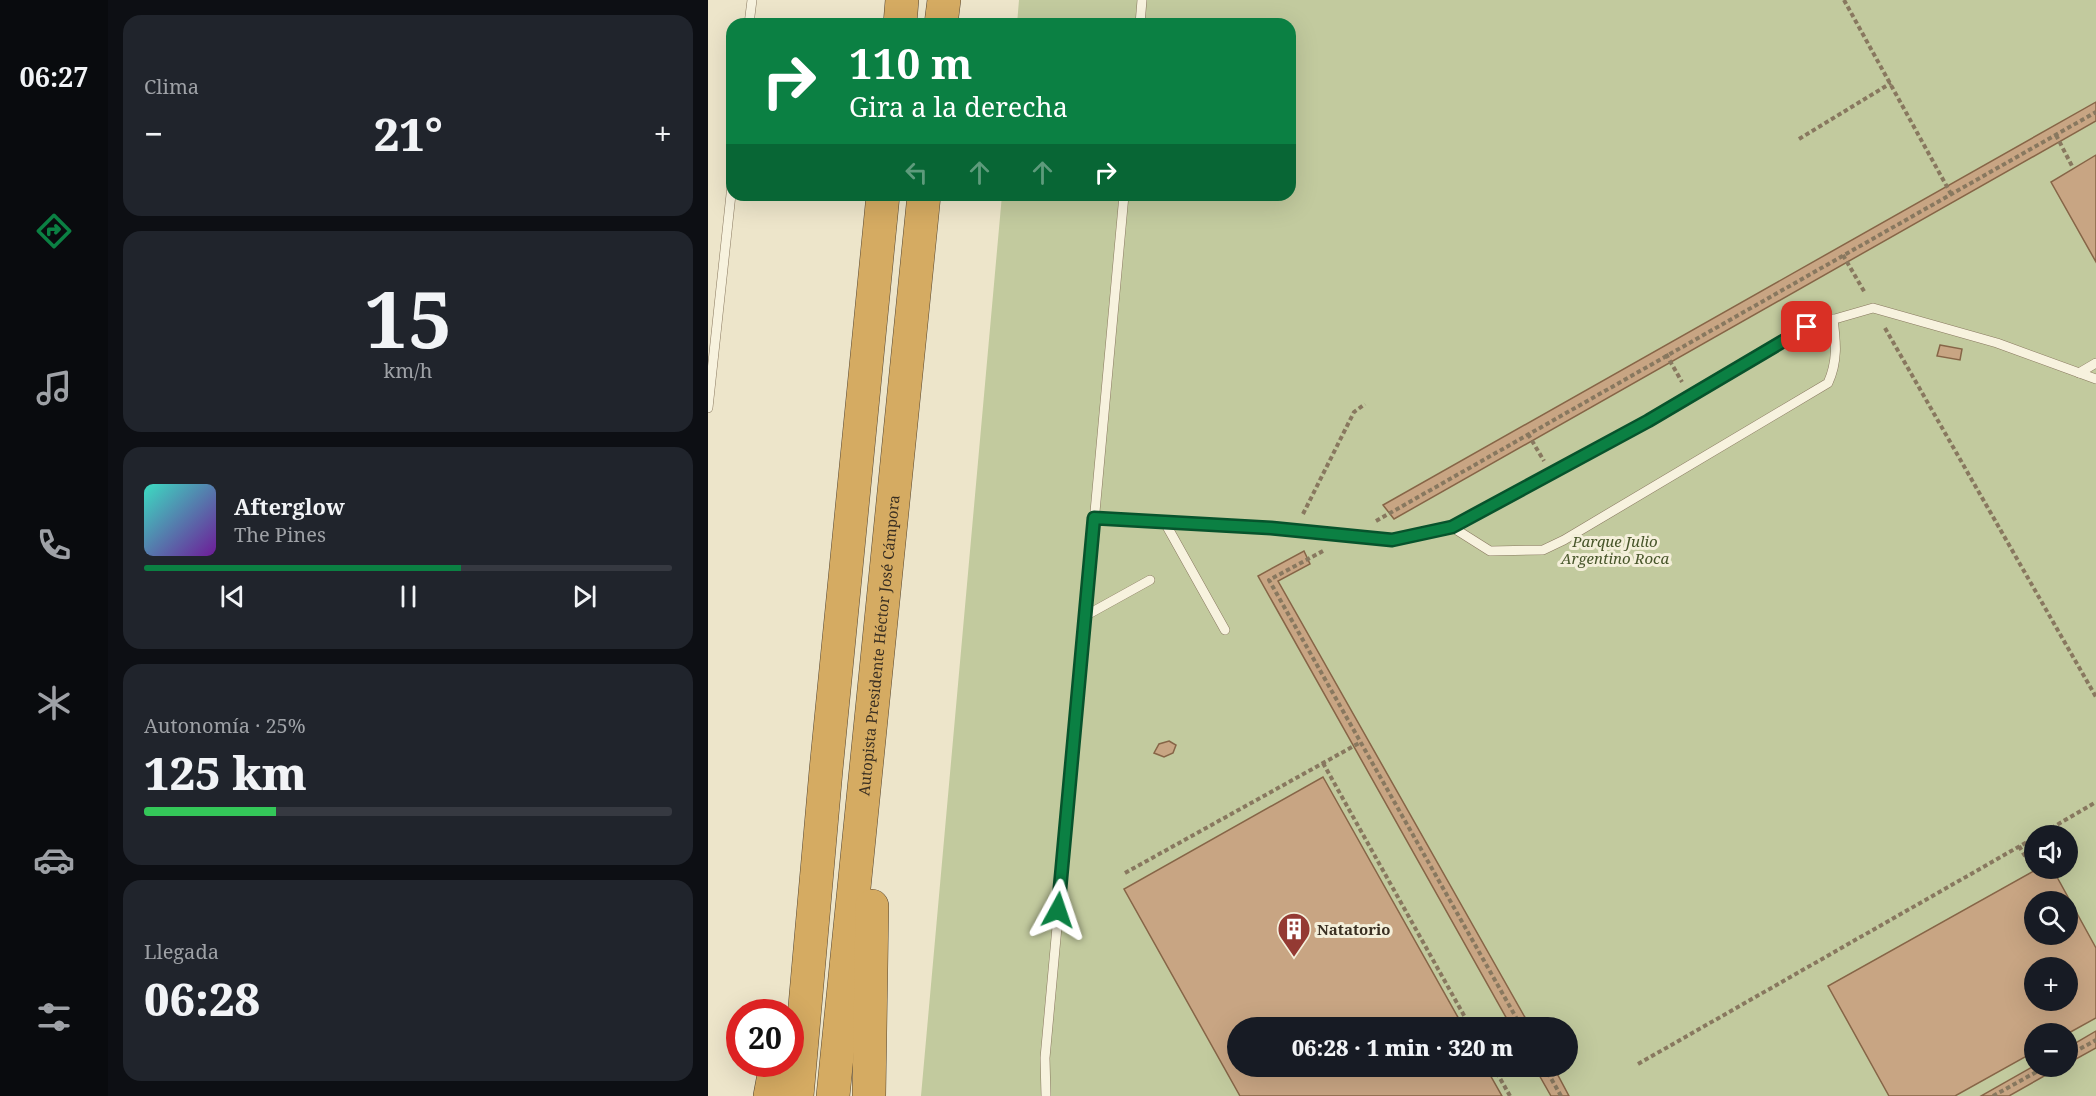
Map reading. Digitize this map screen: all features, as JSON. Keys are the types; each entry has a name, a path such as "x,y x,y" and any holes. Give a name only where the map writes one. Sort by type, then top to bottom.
{"highway":[{"path":"900,18 902,0"},
{"path":"942,18 944,0"},
{"path":"797,1096 826,770 882,201"},
{"name":"Autopista Presidente Héctor José Cámpora","path":"833,1096 923,201"},
{"path":"869,1096 872,921 870,730"},
{"path":"787,999 826,770"},
{"path":"771,1096 774,1077"}],"lane":[{"path":"750,18 752,0"},
{"path":"1140,18 1142,0"},
{"path":"708,408 730,201"},
{"path":"1046,1096 1046,1046 1123,201"},
{"path":"1094,518 1164,521 1392,540 1452,527 1690,396 1807,327 1873,308 1997,343 2096,379"},
{"path":"1452,527 1490,551 1543,550 1564,540 1828,382 1834,371 1837,351 1833,319"},
{"path":"2079,373 2096,363"},
{"path":"1164,521 1225,630"},
{"path":"1085,616 1150,580"}],"path":[{"path":"1844,0 1951,194"},
{"path":"1799,139 1891,83"},
{"path":"1516,1017 1269,580 2096,112"},
{"path":"2056,135 2073,168"},
{"path":"1843,255 2096,698"},
{"path":"1666,354 1690,396"},
{"path":"1296,531 1354,412 1365,404"},
{"path":"1528,434 1551,474"},
{"path":"1125,873 1361,742"},
{"path":"1323,763 1466,1017"},
{"path":"2057,825 2096,802"},
{"path":"1638,1064 2024,843"},
{"path":"2019,846 2024,854"},
{"path":"2078,1050 2096,1040"},
{"path":"1499,1077 1510,1096"},
{"path":"1550,1077 1560,1096"},
{"path":"1993,1096 2027,1077"}],"green space":[{"name":"Parque Julio Argentino Roca","path":"1019,0 2096,0 2096,1096 921,1096 1001,201 1296,201 1296,18 1018,18"}],"building":[{"path":"2096,102 2096,121 1394,519 1383,505"},
{"path":"2096,155 2096,262 2051,182"},
{"path":"1940,345 1962,349 1960,360 1937,356"},
{"path":"1304,551 1310,564 1278,581 1525,1017 1506,1017 1258,576"},
{"path":"1169,741 1176,745 1173,753 1164,757 1154,753 1159,744"},
{"name":"Natatorio","path":"1323,777 1458,1017 1227,1017 1227,1073 1124,889"},
{"path":"2024,876 2024,879 2058,879 2065,891 2024,891 2024,945 2078,945 2078,915 2096,948 2096,1018 2078,1028 2078,1023 2024,1023 2024,1058 1955,1096 1889,1096 1828,986"},
{"path":"2096,1031 2096,1048 2078,1058 2078,1042"},
{"path":"2024,1072 2024,1077 2043,1077 2009,1096 1981,1096"},
{"name":"Natatorio","path":"1229,1077 1491,1077 1502,1096 1240,1096"},
{"path":"1540,1077 1559,1077 1569,1096 1551,1096"}],"place":[{"name":"Natatorio","path":"1294,958"}],"route":[{"path":"1058,910 1094,518 1271,528 1392,540 1452,527 1648,421 1807,327"}]}
